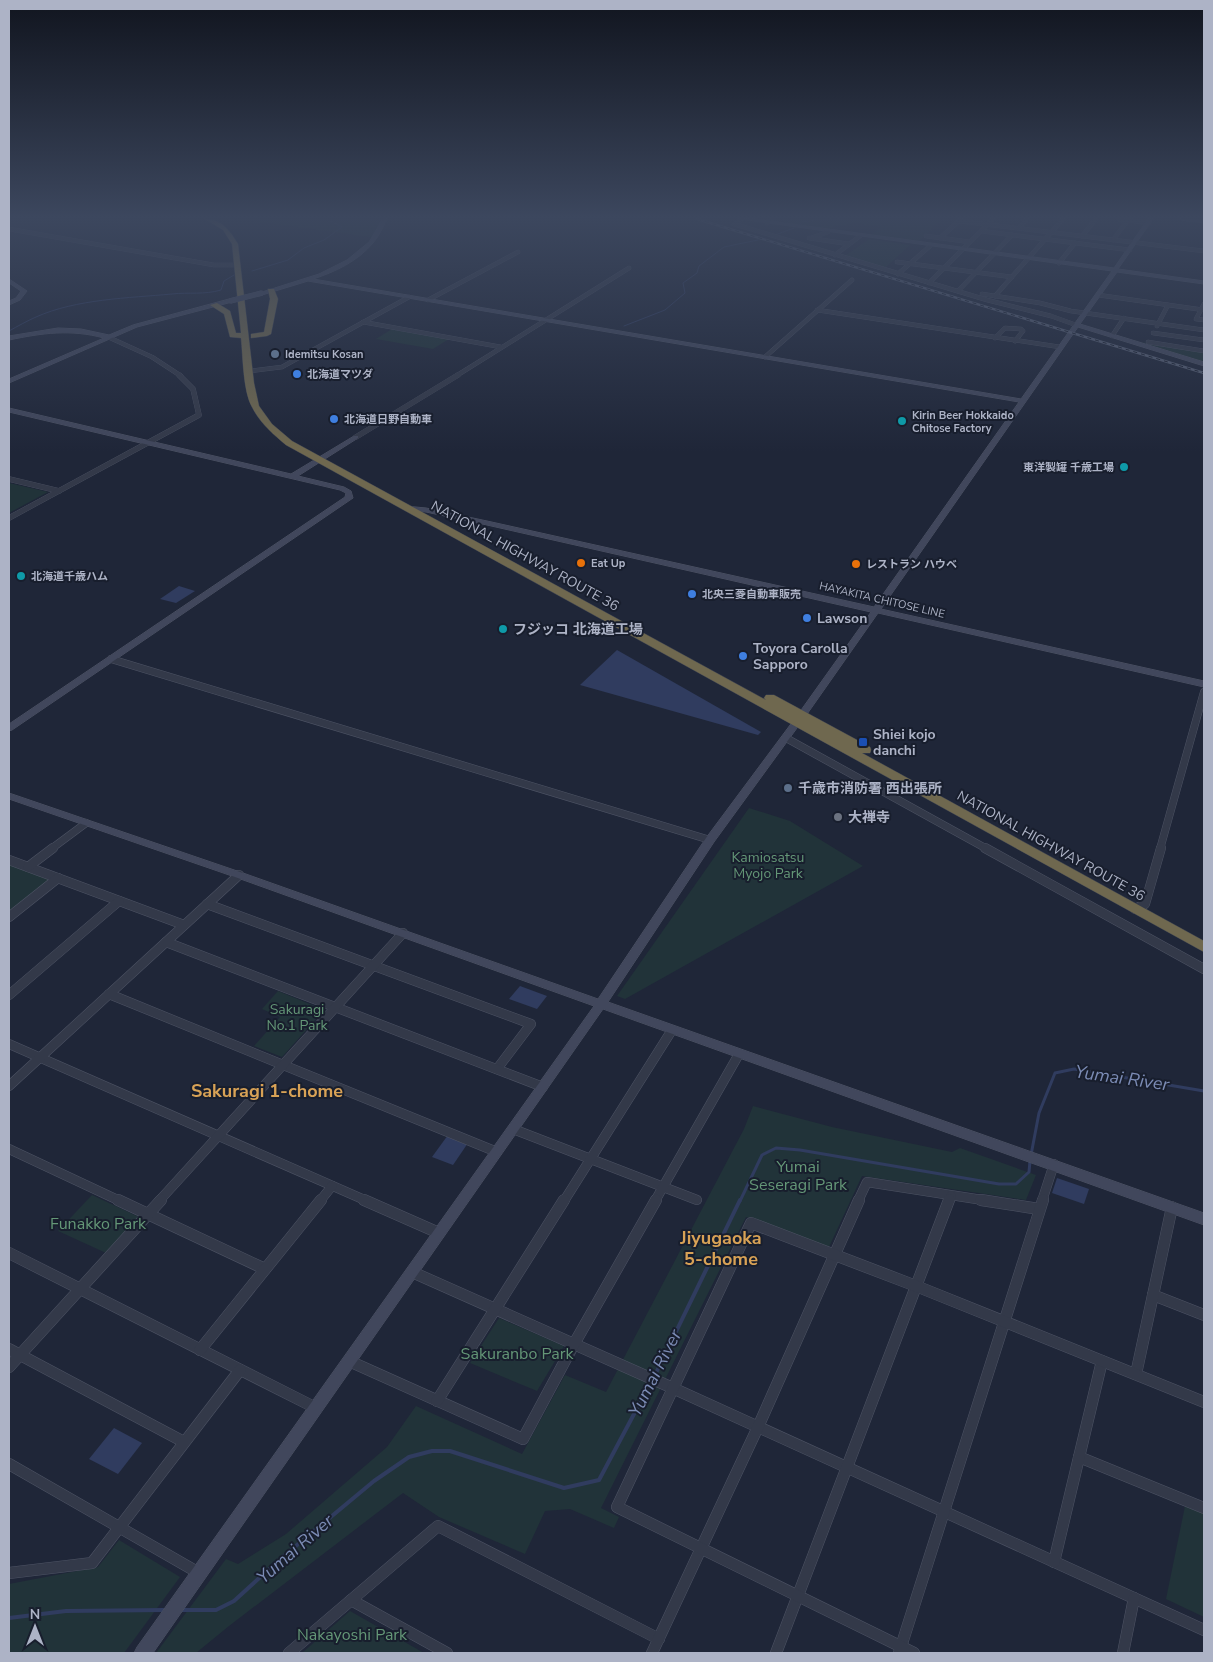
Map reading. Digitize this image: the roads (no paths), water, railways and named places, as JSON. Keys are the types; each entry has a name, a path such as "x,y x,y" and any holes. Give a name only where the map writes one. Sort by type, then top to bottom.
{"highway":[{"name":"NATIONAL HIGHWAY ROUTE 36","path":"243,297 250,336"},
{"name":"NATIONAL HIGHWAY ROUTE 36","path":"247,297 254,371 255,406 269,426 289,443 426,510 799,719"},
{"path":"214,305 227,313 232,335 250,336 267,334 273,297"},
{"name":"NATIONAL HIGHWAY ROUTE 36","path":"323,459 408,508 1140,906 1204,936"},
{"name":"NATIONAL HIGHWAY ROUTE 36","path":"1140,906 1204,947"}],"street":[{"path":"9,303 20,297"},
{"path":"9,381 135,326 248,297"},
{"path":"254,371 282,367 409,297 1024,401"},
{"path":"428,300 434,297"},
{"path":"293,476 356,437 362,436 499,347 582,297"},
{"path":"765,357 833,297"},
{"path":"979,297 1145,344 1204,364"},
{"path":"999,297 1036,302 1067,310 1204,330"},
{"path":"148,1647 601,1004 710,840 786,738 1096,297"},
{"path":"1116,297 1203,309"},
{"path":"1145,344 1168,304"},
{"path":"1204,304 1196,319 1204,320"},
{"path":"818,310 1060,348"},
{"path":"1112,336 1124,318"},
{"path":"363,322 499,347"},
{"path":"996,338 1002,329 1016,327 1023,330 1016,341"},
{"path":"9,338 62,328 83,330 108,337 147,355 176,372 192,387 197,399 199,415 9,518"},
{"path":"1153,333 1204,340"},
{"path":"1145,344 1204,351"},
{"path":"9,410 293,476 342,488 349,492 349,498 9,728"},
{"path":"9,479 58,491"},
{"name":"HAYAKITA CHITOSE LINE","path":"408,508 426,510 1204,684"},
{"path":"111,659 710,840"},
{"path":"1140,906 1204,692"},
{"path":"786,738 1204,970"},
{"path":"9,796 403,933 739,1054 1049,1162 1204,1219"},
{"path":"28,868 86,823"},
{"path":"9,860 184,925"},
{"path":"9,1086 239,875"},
{"path":"9,917 58,878"},
{"path":"9,996 119,901"},
{"path":"207,904 531,1024 497,1069"},
{"path":"9,1367 81,1290 403,933"},
{"path":"166,942 543,1087"},
{"path":"109,994 497,1152"},
{"path":"437,1401 672,1030"},
{"path":"9,1044 439,1233"},
{"path":"349,1361 523,1439 574,1344 739,1054"},
{"path":"513,1129 697,1200"},
{"path":"9,1149 265,1269"},
{"path":"900,1650 1039,1209 1049,1162"},
{"path":"652,1653 758,1427 833,1254 867,1182 1039,1209"},
{"path":"200,1350 332,1186"},
{"path":"776,1653 951,1196"},
{"path":"1136,1374 1172,1207"},
{"path":"914,1653 900,1650 798,1596 616,1507 669,1386 751,1223 916,1286 1204,1402"},
{"path":"9,1253 316,1408"},
{"path":"412,1272 669,1386 1204,1630"},
{"path":"1153,1295 1204,1315"},
{"path":"9,1349 184,1442"},
{"path":"1054,1562 1102,1361"},
{"path":"9,1573 92,1563 240,1370"},
{"path":"1079,1457 1204,1508"},
{"path":"9,1464 119,1528 194,1580"},
{"path":"289,1653 438,1526 659,1639"},
{"path":"1123,1653 1134,1598"},
{"path":"351,1600 447,1653"}],"water":[{"path":"179,586 195,591 176,603 160,599"},
{"path":"617,650 761,732 758,735 580,685"},
{"path":"520,986 547,996 537,1009 509,999"},
{"path":"448,1135 468,1143 453,1165 432,1157"},
{"path":"1057,1178 1089,1189 1084,1204 1052,1193"},
{"path":"114,1428 142,1443 118,1474 89,1459"}],"waterway":[{"path":"9,331 33,319 68,306 103,300 142,297"},
{"path":"624,326 665,310 681,297"},
{"name":"Yumai River","path":"1031,1155 1039,1113 1055,1073 1074,1069 1204,1091"},
{"name":"Yumai River","path":"740,1201 762,1155 776,1148 800,1150 999,1184 1016,1184 1029,1172 1030,1161"},
{"name":"Yumai River","path":"655,1375 740,1200"},
{"name":"Yumai River","path":"180,1610 216,1610 234,1601 279,1560 374,1481 409,1457 432,1451 450,1451 564,1488 599,1480 651,1382"},
{"name":"Yumai River","path":"9,1618 66,1611 164,1610"}],"railway":[{"path":"952,297 1204,373"}],"place":[{"name":"Idemitsu Kosan","path":"275,354"},
{"name":"北海道マツダ","path":"297,374"},
{"name":"北海道日野自動車","path":"334,419"},
{"name":"Kirin Beer Hokkaido Chitose Factory","path":"902,421"},
{"name":"東洋製罐 千歳工場","path":"1124,467"},
{"name":"Eat Up","path":"581,563"},
{"name":"レストラン ハウベ","path":"856,564"},
{"name":"北海道千歳ハム","path":"21,576"},
{"name":"北央三菱自動車販売","path":"692,594"},
{"name":"Lawson","path":"807,618"},
{"name":"フジッコ 北海道工場","path":"503,629"},
{"name":"Toyora Carolla Sapporo","path":"743,656"},
{"name":"Shiei kojo danchi","path":"863,742"},
{"name":"千歳市消防署 西出張所","path":"788,788"},
{"name":"大禅寺","path":"838,817"}],"district":[{"name":"Sakuragi 1-chome","path":"267,1091"},
{"name":"Jiyugaoka 5-chome","path":"721,1248"}],"park label":[{"name":"Kamiosatsu Myojo Park","path":"768,866"},
{"name":"Sakuragi No.1 Park","path":"297,1018"},
{"name":"Yumai Seseragi Park","path":"798,1176"},
{"name":"Funakko Park","path":"98,1224"},
{"name":"Sakuranbo Park","path":"517,1354"},
{"name":"Nakayoshi Park","path":"352,1635"}]}
